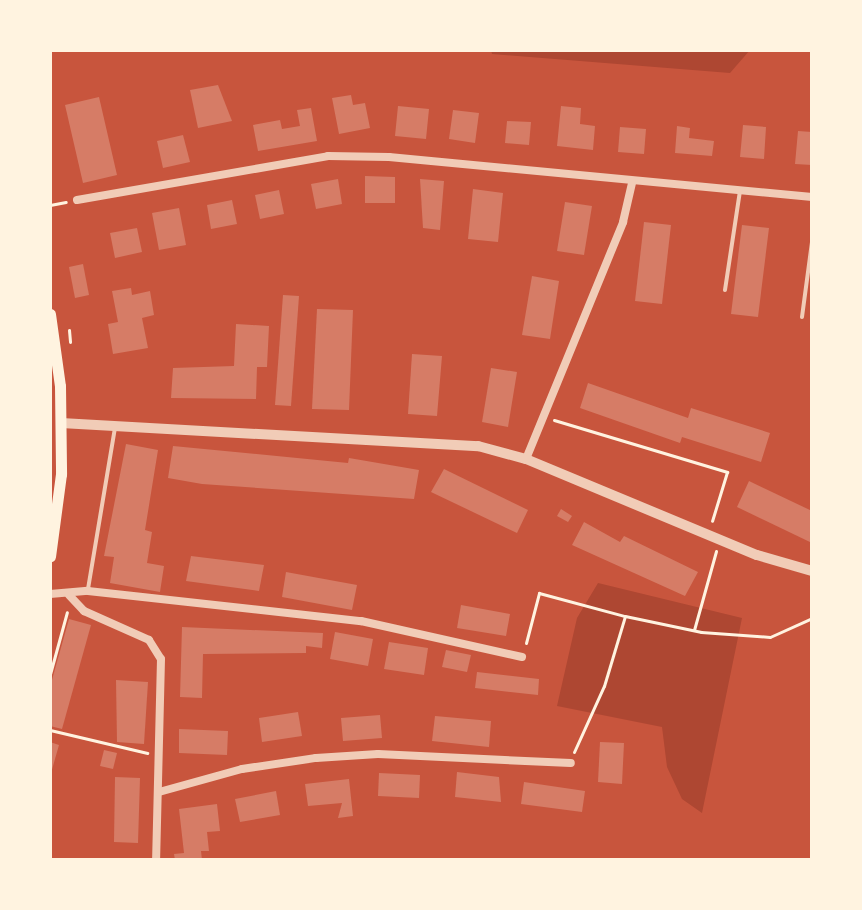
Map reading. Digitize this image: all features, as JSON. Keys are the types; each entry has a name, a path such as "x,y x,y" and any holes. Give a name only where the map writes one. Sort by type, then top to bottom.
{"main road":[{"path":"50,314 61,423 50,556"}],"street":[{"path":"77,200 328,156 389,157 632,183 812,197"},
{"path":"526,459 546,418 623,222 632,183"},
{"path":"61,423 478,446 526,459 719,539 812,571"},
{"path":"50,594 69,595 88,591 361,621 522,657"},
{"path":"69,595 84,611 149,640 161,659 156,860"},
{"path":"159,792 242,769 316,758 378,754 571,763"}],"lane":[{"path":"725,290 740,191"},
{"path":"802,317 812,242"},
{"path":"88,591 115,427"}],"path":[{"path":"546,418 727,472 707,534"},
{"path":"694,630 719,539"},
{"path":"522,657 539,593 624,616 694,630 770,637 812,618"},
{"path":"571,763 580,730 604,686 624,616"},
{"path":"50,674 66,617"},
{"path":"50,730 159,753"}],"shaded area":[{"path":"491,50 750,50 730,73 492,54"},
{"path":"598,583 742,618 702,813 682,799 667,767 662,727 557,706 577,618"}],"building":[{"path":"218,85 232,121 198,128 190,90"},
{"path":"351,95 353,105 365,103 370,128 339,134 332,98"},
{"path":"99,97 117,175 83,183 65,105"},
{"path":"398,106 429,109 426,139 395,136"},
{"path":"561,106 581,108 580,124 595,126 593,150 557,146"},
{"path":"311,108 317,141 258,151 253,125 280,120 282,129 300,126 297,110"},
{"path":"453,110 479,113 475,143 449,139"},
{"path":"507,121 531,122 529,145 505,143"},
{"path":"743,125 766,127 764,159 740,157"},
{"path":"677,126 690,128 689,138 714,141 712,156 675,153"},
{"path":"620,127 646,129 644,154 618,152"},
{"path":"798,131 812,132 812,165 795,164"},
{"path":"183,135 190,162 163,168 157,141"},
{"path":"365,176 395,177 395,203 365,203"},
{"path":"338,179 342,204 316,209 311,184"},
{"path":"420,179 444,181 440,230 423,228"},
{"path":"473,189 503,193 498,242 468,239"},
{"path":"279,190 284,214 260,219 255,195"},
{"path":"232,200 237,224 211,229 207,205"},
{"path":"565,202 592,206 584,255 557,251"},
{"path":"179,208 186,245 159,250 152,213"},
{"path":"644,222 671,225 662,304 635,301"},
{"path":"742,225 769,228 758,317 731,314"},
{"path":"137,228 142,252 115,258 110,233"},
{"path":"83,264 89,295 75,298 69,267"},
{"path":"532,276 559,281 550,339 522,335"},
{"path":"131,288 132,295 150,291 154,315 142,318 148,348 113,354 108,324 118,322 112,291"},
{"path":"283,295 299,296 291,406 275,405"},
{"path":"317,309 353,310 349,410 312,409"},
{"path":"236,324 269,326 267,367 257,367 256,399 171,398 173,368 234,366"},
{"path":"412,354 442,356 437,416 408,414"},
{"path":"491,368 517,372 508,427 482,422"},
{"path":"588,383 688,418 691,408 770,433 761,462 682,437 680,443 580,408"},
{"path":"126,444 158,450 145,530 152,532 147,563 164,566 160,592 110,583 114,557 104,556"},
{"path":"173,446 348,463 349,458 419,470 414,499 202,484 168,478"},
{"path":"444,469 528,510 517,533 431,492"},
{"path":"749,481 812,511 812,543 737,507"},
{"path":"561,509 572,516 568,522 557,516"},
{"path":"584,522 620,542 624,536 698,572 685,596 572,545"},
{"path":"191,556 264,565 259,591 186,581"},
{"path":"286,572 357,585 352,610 282,597"},
{"path":"461,605 510,614 506,636 457,628"},
{"path":"69,619 91,625 62,729 50,726 50,687"},
{"path":"182,627 323,633 322,648 306,646 306,653 203,654 202,698 180,697"},
{"path":"335,632 373,639 368,666 330,659"},
{"path":"389,642 428,648 424,675 384,669"},
{"path":"446,650 471,655 467,672 442,667"},
{"path":"477,672 539,679 538,695 475,688"},
{"path":"116,680 148,682 144,744 117,742"},
{"path":"298,712 302,736 262,742 259,718"},
{"path":"380,715 382,738 343,741 341,718"},
{"path":"435,716 491,721 489,747 432,741"},
{"path":"179,729 228,731 227,755 179,753"},
{"path":"50,742 59,745 51,773 50,773"},
{"path":"600,742 624,743 622,784 598,782"},
{"path":"104,750 117,753 113,769 100,766"},
{"path":"457,772 499,777 501,802 455,797"},
{"path":"379,773 420,775 419,798 378,796"},
{"path":"115,777 140,778 138,843 114,842"},
{"path":"349,779 353,816 338,818 342,803 308,806 305,784"},
{"path":"524,782 585,791 582,812 521,804"},
{"path":"276,791 280,815 240,822 235,799"},
{"path":"217,804 220,831 207,832 209,851 201,851 202,860 175,860 174,854 184,853 179,809"}]}
